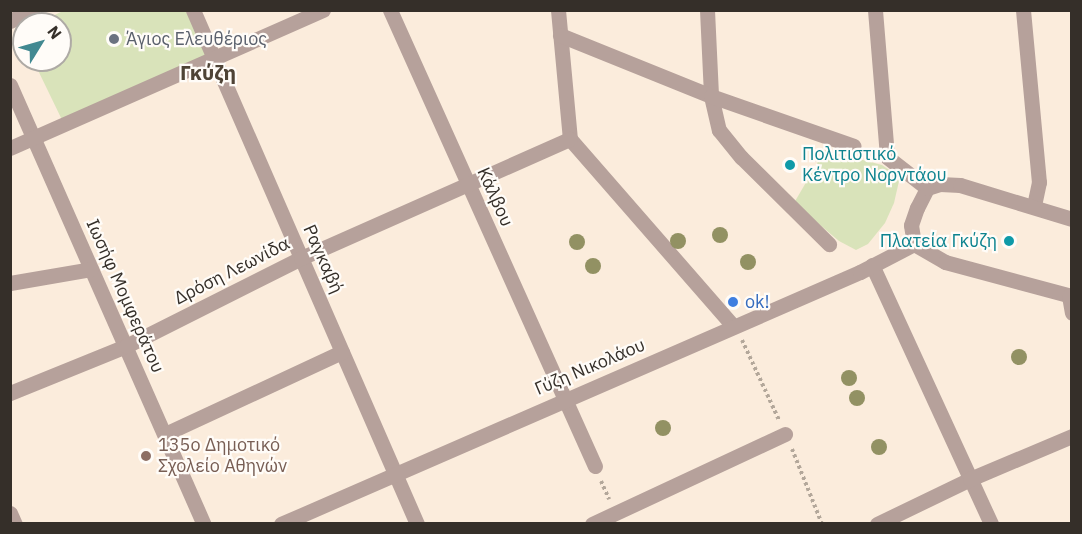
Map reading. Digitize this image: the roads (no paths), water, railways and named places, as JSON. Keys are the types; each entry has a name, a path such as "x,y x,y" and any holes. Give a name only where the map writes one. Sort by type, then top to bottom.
{"street":[{"path":"10,21 33,10"},
{"name":"Ραγκαβή","path":"193,10 417,524"},
{"path":"10,148 323,10"},
{"name":"Κάλβου","path":"390,10 595,466"},
{"path":"558,10 570,140 734,326"},
{"path":"707,10 711,96 719,130 741,157 829,244"},
{"path":"875,10 887,157 927,188"},
{"path":"1023,10 1039,182 1034,206"},
{"path":"560,35 711,96 854,146"},
{"name":"Ιωσήφ Μομφεράτου","path":"10,85 204,524"},
{"name":"Δρόση Λεωνίδα","path":"10,393 126,346 301,258 467,183 570,140"},
{"path":"1071,219 960,185 940,184 927,188 911,225 914,244 945,262 1070,296 1071,313"},
{"name":"Γύζη Νικολάου","path":"281,524 872,265 914,244"},
{"path":"872,265 991,524"},
{"path":"10,283 91,269"},
{"path":"165,434 342,352"},
{"path":"592,524 786,434"},
{"path":"877,524 970,479 1071,436"}],"place":[{"name":"Άγιος Ελευθέριος","path":"114,39"},
{"name":"Πολιτιστικό Κέντρο Νορντάου","path":"790,165"},
{"name":"Πλατεία Γκύζη","path":"1009,241"},
{"name":"ok!","path":"733,302"},
{"name":"135ο Δημοτικό Σχολείο Αθηνών","path":"146,456"}],"district":[{"name":"Γκύζη","path":"208,72"}]}
